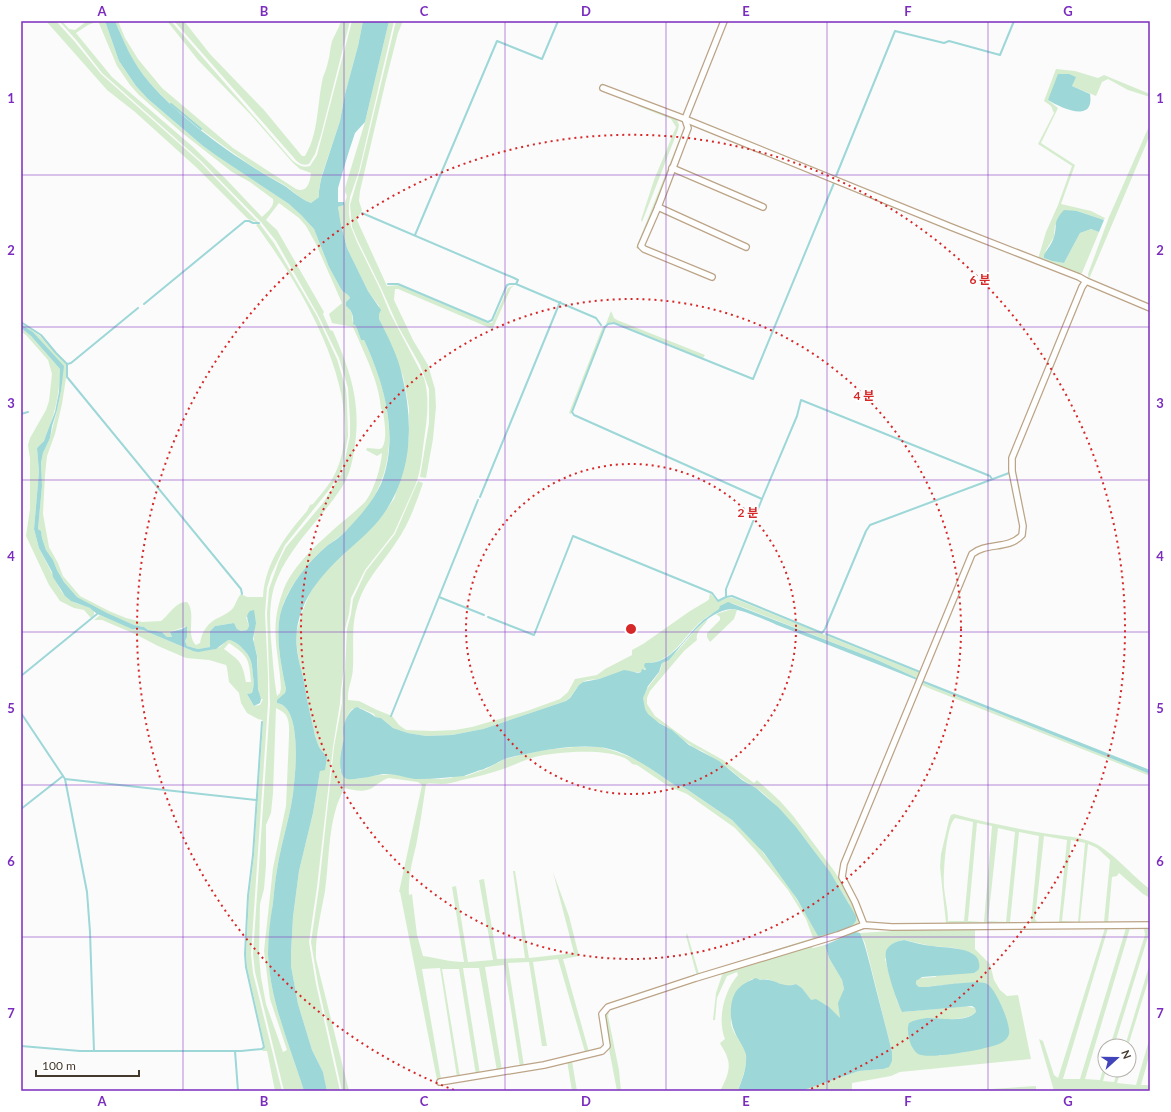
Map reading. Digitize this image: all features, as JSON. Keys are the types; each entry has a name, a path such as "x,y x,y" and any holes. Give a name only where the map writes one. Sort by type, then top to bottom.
{"street":[{"path":"712,277 644,249 641,246 658,207 688,128 685,119 724,21"},
{"path":"603,88 685,119 1079,277 1150,308"},
{"path":"672,168 763,207"},
{"path":"658,207 746,247"},
{"path":"864,925 855,902 842,877 844,864 972,554 980,549 1013,542 1022,535 1023,526 1012,471 1012,458 1082,287 1086,281"},
{"path":"440,1082 544,1064 602,1051 607,1046 602,1014 608,1007 696,978 838,935 864,925 892,927 1150,925"}],"green space":[{"path":"46,21 56,21 101,74 200,162 259,223 248,219 197,168 135,112 107,90"},
{"path":"59,21 62,21 69,29 75,30 87,21 98,21 105,21 119,61 136,86 148,99 203,146 289,204 314,229 329,267 342,290 350,298 346,302 352,314 353,324 356,326 361,340 364,340 375,366 383,391 388,417 389,442 386,467 377,490 363,513 343,534 321,551 307,565 285,599 280,618 278,638 286,689 285,693 277,703 285,707 290,715 295,738 296,765 293,795 276,878 268,954 272,989 287,1041 304,1091 284,1091 255,972 253,954 270,704 267,613 269,589 279,561 286,547 323,503 342,473 350,436 348,388 339,358 318,315 276,241 261,222 201,161 102,73","holes":["98,21 117,66 139,95 181,132 232,172 250,182 273,199 273,204 268,211 262,217 192,146 112,77 76,33 88,25","279,203 299,218 306,226 316,244 342,303 329,314 332,323 353,327 374,378 380,399 381,409 383,410 385,429 385,439 382,448 367,448 366,450 377,456 382,453 376,479 365,502 303,559 291,576 282,594 278,607 275,630 281,688 280,693 277,696 271,642 271,599 277,579 290,555 332,501 345,481 353,456 357,418 356,403 350,375 333,331 330,330 323,314 324,312 277,230 266,220","276,708 286,715 289,724 286,806 273,868 264,951 270,999 287,1050 283,1052 266,1004 259,955 260,904 264,889 266,866 266,825 271,813"]},
{"path":"115,21 118,21 125,38 138,59 162,88 233,148 296,189 303,190 310,180 311,173 300,169 293,163 251,115 198,60 167,21 171,21 292,160 298,165 305,167 310,166 317,155 352,21 363,21 340,121 321,178 319,197 311,203 303,199 285,185 258,170 236,155 184,115 157,91 143,75 129,53"},
{"path":"174,21 184,21 210,54 264,110 302,156 305,156 313,138 321,87 327,68 332,41 341,21 350,21 321,135 315,154 309,164 302,164 296,160"},
{"path":"389,21 394,21 359,171 350,197 349,214 351,227 357,242 390,313 424,378 427,394 427,409 422,457 417,481 394,533 365,570 351,598 345,629 344,670 309,942 316,984 340,1091 327,1091 323,1072 312,1050 298,1004 291,966 293,917 299,871 313,813 320,771 327,757 319,747 315,736 300,669 296,634 302,612 310,593 320,577 377,522 394,499 403,472 409,439 409,408 403,376 379,319 379,306 368,291 347,248 338,207 344,205 347,196 345,188 365,122"},
{"path":"396,21 403,21 398,33 386,80 360,191 359,201 362,210 357,220 387,286 399,285 488,323 492,323 508,288 514,285 511,288 492,329 395,289 394,300 413,340 428,365 435,389 436,407 433,439 426,478 420,477 429,423 429,389 420,365 398,326 358,241 352,227 350,205 360,171"},
{"path":"1056,69 1075,71 1098,78 1104,75 1150,94 1150,97 1128,90 1108,79 1102,82 1096,96 1072,86 1075,76 1048,100 1058,108 1041,143 1075,165 1061,204 1091,211 1105,218 1104,220 1077,211 1055,225 1054,237 1046,250 1044,258 1064,263 1080,233 1091,229 1099,232 1082,273 1078,274 1038,259 1046,232 1058,205 1072,166 1038,144 1054,113 1051,106 1044,101"},
{"path":"639,104 676,118 679,125 642,222 641,220 654,180 676,127 671,119 638,106"},
{"path":"1150,124 1150,135 1089,279 1088,274 1109,217"},
{"path":"684,128 685,129 639,249 636,248"},
{"path":"259,223 274,243 317,316 337,359 346,389 347,402 348,436 341,472 329,490 285,545 271,575 267,588 265,613 268,704 251,954 253,973 282,1091 275,1091 267,1051 262,1051 265,1047 247,967 246,954 263,722 262,720 247,713 241,703 239,693 229,682 226,665 209,660 186,658 102,620 94,620 100,615 136,630 143,630 193,651 211,650 220,647 228,639 234,641 246,652 251,662 254,680 252,693 247,694 254,706 260,705 263,699 261,699 258,688 258,660 254,645 255,617 246,617 249,626 247,630 241,631 237,629 234,623 215,626 210,631 210,647 198,649 187,646 185,641 187,637 187,626 170,632 172,637 167,637 162,632 148,630 144,627 134,625 106,613 77,597 64,582 46,550 41,531 38,529 42,486 41,463 43,453 50,438 57,410 61,391 63,366 33,332 21,324 21,322 40,336 66,364 66,378 62,404 55,434 47,456 43,514 49,547 63,576 80,596 109,611 126,618 142,622 161,621 176,606 183,602 187,602 191,612 191,636 196,645 200,643 202,635 209,624 232,609 241,594 247,597 263,597 272,561 291,530 332,478 337,469 344,440 343,408 336,375 324,341 309,308 291,277 256,225","holes":["229,643 240,651 246,658 251,682 246,682 240,662 224,649"]},
{"path":"611,311 614,318 617,320 705,355 703,358 614,322 606,324"},
{"path":"603,326 606,326 571,414 569,413"},
{"path":"21,328 31,336 60,369 57,400 51,422 43,442 37,448 39,472 34,529 39,548 61,591 72,601 92,609 94,611 94,615 91,618 84,610 74,608 60,601 49,585 26,536 30,509 30,458 28,445 30,438 46,410 49,401 52,374 48,360 26,335 21,332"},
{"path":"418,481 423,483 408,522 390,552 368,582 357,607 353,630 353,671 348,696 348,700 359,701 392,716 399,725 406,730 455,730 472,727 527,711 560,699 568,692 575,679 597,675 605,669 632,655 632,650 707,601 710,593 718,602 726,598 733,598 920,673 917,678 875,659 731,603 714,612 699,623 677,648 665,658 650,663 643,671 625,671 599,679 585,681 578,686 566,701 483,729 452,735 426,736 408,733 393,728 381,718 375,717 374,714 360,708 352,709 344,726 340,770 345,778 358,779 370,776 393,774 419,779 451,778 456,775 466,776 486,769 505,759 543,750 575,747 600,747 638,760 676,786 681,786 688,790 732,820 758,846 786,882 807,916 849,904 811,847 790,820 766,796 725,766 651,718 644,709 642,702 643,696 658,675 662,663 675,654 708,619 697,634 697,640 684,651 650,691 647,698 647,704 655,716 689,741 723,760 754,783 757,780 781,802 835,872 850,897 859,920 857,924 850,928 697,976 686,936 687,933 699,974 813,938 806,919 788,890 735,828 687,794 668,786 637,765 632,764 625,758 601,753 571,752 544,755 531,758 495,772 455,782 444,784 426,784 409,882 409,895 412,894 417,935 423,956 464,962 452,887 456,886 468,962 493,960 479,880 484,879 497,959 525,958 513,871 515,871 529,958 574,953 553,872 569,916 579,956 563,959 589,1052 585,1052 558,959 533,962 547,1046 542,1046 529,962 508,963 524,1066 520,1067 504,965 485,967 502,1070 497,1071 479,968 463,968 480,1074 476,1075 459,969 442,969 460,1077 457,1077 440,968 422,969 441,1079 437,1080 399,892 422,785 418,782 389,778 369,790 358,791 344,788 337,805 332,826 325,891 316,942 316,959 349,1091 342,1091 318,984 311,942 319,887 334,747 342,703 347,629 353,599 366,571 395,534"},
{"path":"732,609 737,610 734,619 710,642 707,637 707,633 720,620 720,617 716,614"},
{"path":"921,682 1150,774 1150,776 926,687 920,684"},
{"path":"954,814 1021,829 1076,838 1094,843 1108,852 1150,889 1150,898 1143,894 1119,873 1117,876 1112,877 1108,922 1113,924 946,923 940,867 941,854 951,815","holes":["955,818 973,822 964,921 948,921 944,887 944,872 947,840","977,823 992,826 984,922 968,921","998,828 1015,832 1006,922 988,921","1019,832 1039,836 1031,922 1010,922","1044,836 1067,840 1059,922 1037,922 1035,919","1071,840 1085,843 1078,922 1062,921","1088,844 1097,848 1110,860 1104,922 1080,922"]},
{"path":"1105,928 1108,928 1063,1079 1080,1079 1126,928 1130,928 1085,1079 1100,1080 1101,1078 1104,1078 1103,1081 1114,1082 1115,1078 1119,1078 1117,1083 1136,1085 1150,1037 1150,1053 1141,1085 1150,1085 1150,1091 1054,1091 1039,1039 1043,1041 1054,1075 1058,1078"},
{"path":"1144,928 1150,928 1116,1038 1113,1038 1145,935"},
{"path":"975,929 975,949 990,964 994,980 1000,990 1007,996 1018,995 1031,1059 900,1072 891,1076 852,1083 852,1091 801,1091 859,1071 883,1069 892,1052 865,943 860,933 909,930","holes":["904,940 931,946 955,948 972,953 935,977 919,978 916,981 916,984 919,987 967,983 987,984 999,1001 1009,1029 999,1044 939,1056 927,1018 960,1019 972,1015 976,1012 975,1008 965,1006 902,1012 897,1001 885,959 899,941"]},
{"path":"825,945 829,958 842,980 844,989 840,1019 826,1005 811,1001 802,988 796,984 786,986 767,979 752,979 740,987 731,1016 732,1027 746,1054 746,1065 738,1091 720,1091 729,1066 726,1055 720,1043 725,1039 722,1023 723,1006 729,989 738,975 737,972 727,976 717,998 715,1020 713,1020 716,993 723,972 811,946 813,948"},
{"path":"1150,963 1150,975 1130,1038 1127,1038"},
{"path":"610,1008 608,1016 619,1070 621,1091 617,1091 609,1049 605,1017"},
{"path":"567,1061 572,1061 577,1091 572,1091"},
{"path":"1036,1086 1036,1091 961,1091"}],"water":[{"path":"105,21 115,21 129,53 138,68 162,96 177,110 209,137 311,203 319,197 321,179 340,121 363,21 389,21 365,122 355,133 338,188 338,202 344,202 344,205 338,207 347,248 368,291 381,310 379,319 400,368 409,418 409,439 406,460 401,480 393,499 382,516 367,533 325,573 316,584 303,609 298,623 296,637 298,657 315,736 319,747 327,757 325,770 320,771 313,813 299,871 293,917 291,966 298,1004 312,1050 323,1072 327,1091 304,1091 272,989 268,954 270,922 276,878 293,795 296,765 295,738 290,715 285,707 277,703 277,700 285,693 286,689 278,638 282,608 295,582 307,566 328,545 343,534 355,521 369,504 381,484 387,466 389,448 387,410 378,374 364,340 361,340 356,326 353,324 353,316 346,306 346,302 350,298 342,290 329,267 314,229 289,204 203,146 148,99 136,86 119,61"},
{"path":"1058,74 1069,74 1076,77 1072,86 1090,94 1090,103 1087,109 1082,111 1068,110 1048,100"},
{"path":"1064,210 1077,211 1104,220 1099,232 1091,229 1080,233 1064,263 1044,258 1044,255 1053,240 1058,218"},
{"path":"21,324 33,332 64,366 57,410 50,438 43,453 41,463 42,486 38,529 41,531 46,550 64,582 77,597 134,625 144,627 148,630 162,632 167,637 172,637 170,632 187,626 187,637 185,641 187,646 198,649 210,647 210,631 215,626 234,623 237,629 241,631 247,630 249,626 247,618 248,614 250,611 254,610 256,623 253,639 257,656 258,689 261,699 260,703 254,706 247,694 252,693 254,680 251,662 246,652 235,642 228,640 216,649 198,652 193,651 143,630 132,629 97,614 90,608 71,601 65,596 53,577 52,572 39,548 34,529 39,472 37,448 44,441 55,412 59,392 60,369 31,336 21,328"},
{"path":"728,602 875,659 917,678 917,680 754,615 731,609 722,611 704,622 669,660 662,663 659,672 648,686 643,698 645,709 648,714 659,723 672,730 689,745 719,761 742,780 756,788 779,808 796,827 830,872 856,916 856,920 853,925 844,930 818,936 797,899 764,853 732,820 688,790 681,786 676,786 649,767 630,756 619,752 598,747 553,749 508,758 464,776 442,778 415,779 383,774 348,779 342,775 340,759 344,738 344,724 350,712 357,707 375,717 381,718 393,728 408,733 426,736 452,735 483,729 566,701 583,682 599,679 624,670 638,673 641,672 642,669 645,670 645,663 654,663 662,660 676,650 701,622 719,609 720,606"},
{"path":"922,680 1150,770 1150,774 921,682"},
{"path":"855,932 860,933 865,945 887,1030 892,1052 892,1061 889,1067 859,1071 801,1091 738,1091 746,1065 746,1055 735,1033 731,1019 732,1001 736,991 743,984 756,978 760,980 770,980 786,985 796,984 802,988 811,1000 816,999 829,1007 840,1018 838,1003 844,989 842,980 829,958 825,945"},
{"path":"904,940 928,946 960,949 973,954 979,963 978,970 974,973 922,977 916,981 916,984 919,987 924,987 973,982 987,984 995,993 1001,1004 1009,1026 1009,1035 1006,1039 1001,1043 973,1051 934,1056 918,1054 912,1047 909,1040 909,1023 915,1020 927,1018 960,1019 966,1018 976,1012 975,1008 972,1006 902,1012 890,980 886,954 890,945"}],"waterway":[{"path":"415,235 497,41 542,59 558,21"},
{"path":"836,176 895,31 944,43 949,41 1000,55 1014,21"},
{"path":"171,104 201,129"},
{"path":"762,499 574,415 572,412 605,327 608,324 614,323 753,379 834,183"},
{"path":"362,213 514,278 518,280 516,284"},
{"path":"144,304 245,221 259,223"},
{"path":"388,284 398,284 488,322 492,320 507,285 516,284 596,318 601,325"},
{"path":"480,497 560,302"},
{"path":"21,322 41,335 67,364 71,363 138,308"},
{"path":"67,364 67,377 241,589 242,594"},
{"path":"726,597 726,589 797,416 801,400 990,476 992,479"},
{"path":"21,414 28,412"},
{"path":"488,617 534,635 573,536 712,593 718,601 732,596 822,633 866,531 870,525 1009,473"},
{"path":"391,716 478,500"},
{"path":"439,597 484,615"},
{"path":"21,676 97,614"},
{"path":"826,634 920,672"},
{"path":"21,713 65,779 87,892 90,932 94,1051"},
{"path":"21,1046 80,1051 241,1051 262,1049 264,1047 246,967 245,954 248,896 253,855 262,722"},
{"path":"21,809 63,776"},
{"path":"65,779 257,800"},
{"path":"235,1051 238,1091"}]}
